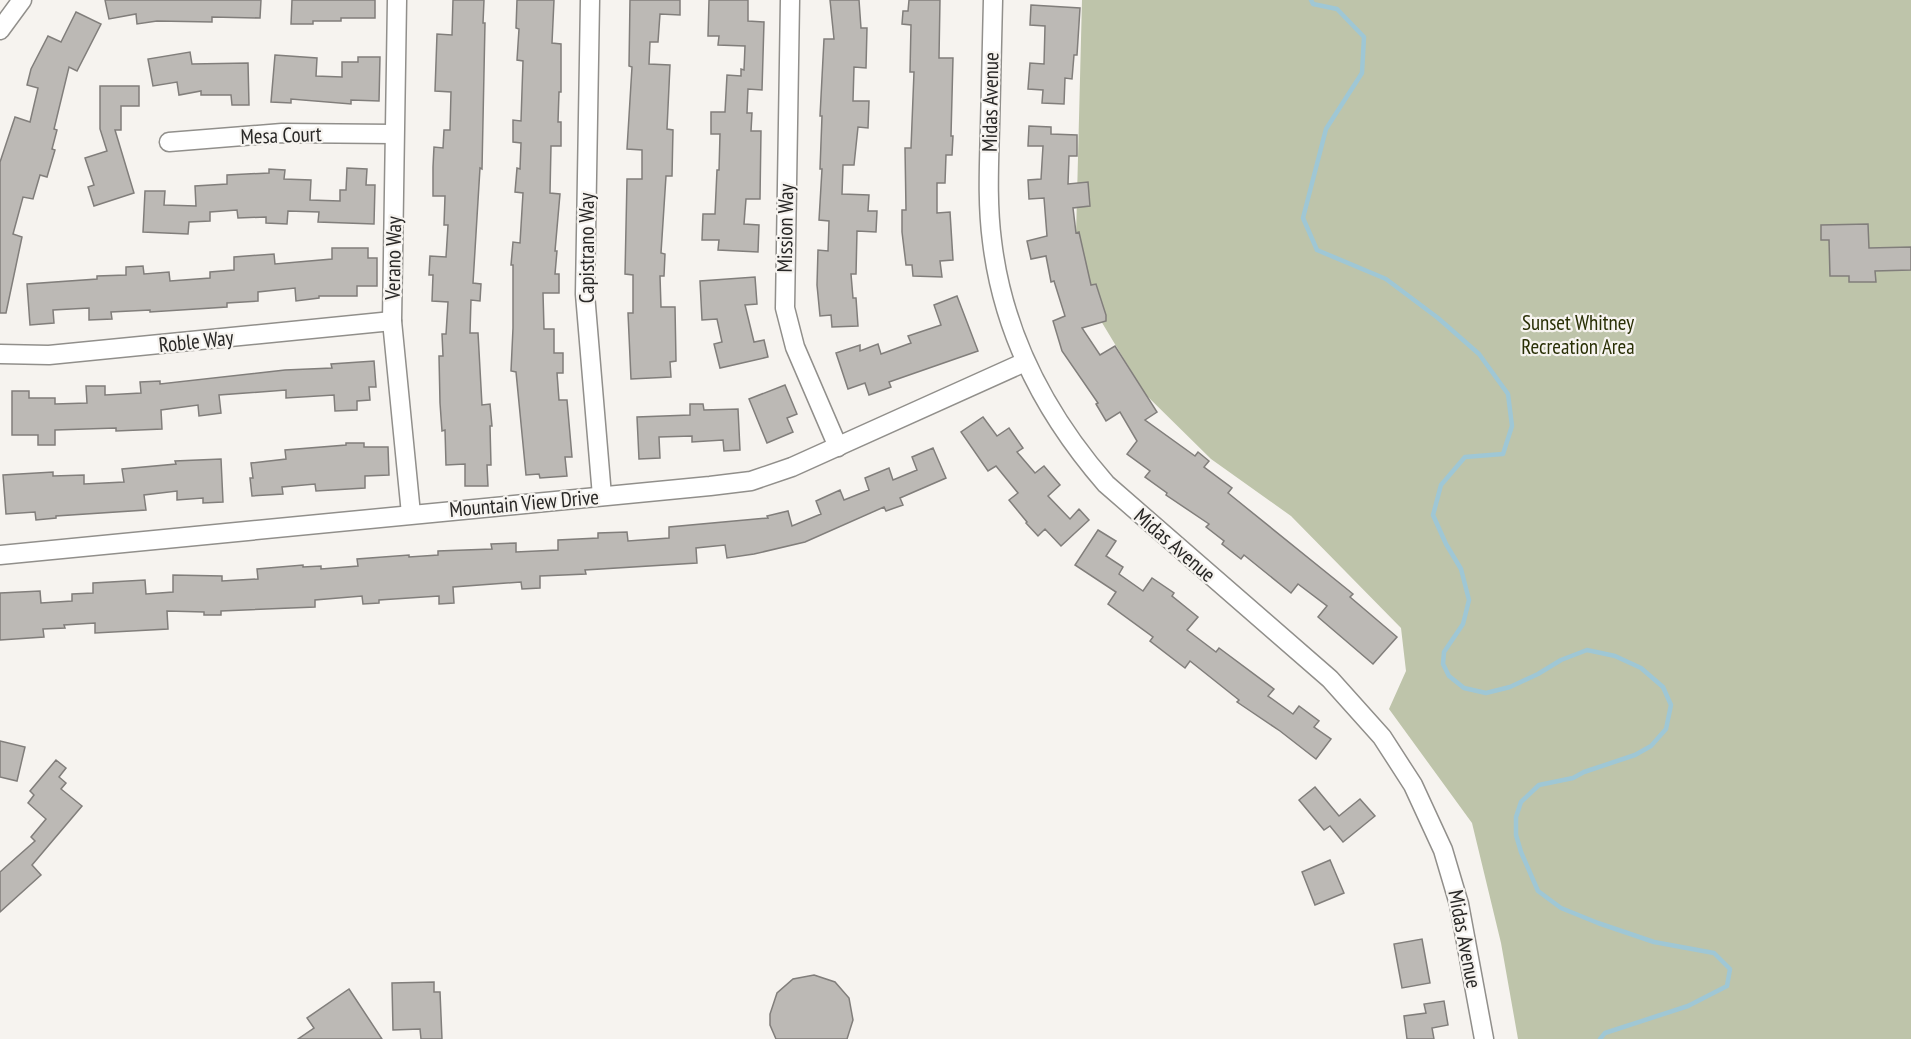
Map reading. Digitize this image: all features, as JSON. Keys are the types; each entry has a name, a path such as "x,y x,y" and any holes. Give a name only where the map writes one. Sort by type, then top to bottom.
{"street":[{"path":"0,30 22,0"},
{"name":"Verano Way","path":"397,0 392,321 411,514"},
{"name":"Capistrano Way","path":"590,0 585,294 602,496"},
{"name":"Mission Way","path":"790,0 785,308 795,346 838,447"},
{"name":"Midas Avenue","path":"993,0 989,168 992,242 1002,294 1025,362 1061,426 1106,484 1330,679 1382,737 1413,785 1443,850 1459,904 1484,1039"},
{"name":"Mesa Court","path":"169,142 282,133 394,134"},
{"name":"Roble Way","path":"0,354 49,355 392,321"},
{"name":"Mountain View Drive","path":"0,555 751,481 792,467 1025,362"}],"green space":[{"name":"Sunset Whitney Recreation Area","path":"1082,0 1911,0 1911,1039 1518,1039 1501,943 1472,823 1389,709 1406,671 1401,628 1291,516 1211,459 1145,394 1101,321 1076,236"}],"building":[{"path":"105,0 261,0 260,18 212,17 212,22 157,21 137,24 136,14 109,19"},
{"path":"292,0 375,0 375,18 341,18 341,21 291,24"},
{"path":"453,0 484,0 482,169 480,168 473,283 481,284 480,301 471,300 470,333 478,333 482,405 490,404 492,426 490,426 491,465 487,465 488,486 465,486 465,464 446,465 445,430 442,431 440,403 439,356 443,356 442,334 446,334 448,302 432,301 433,275 429,275 430,256 446,257 448,225 444,225 445,196 433,196 433,167 434,147 443,148 444,130 450,130 451,92 435,91 437,34 452,35"},
{"path":"517,0 554,0 552,43 561,44 561,92 559,92 558,122 561,122 561,146 551,146 550,193 560,194 555,251 557,251 555,274 559,274 559,293 543,293 544,329 554,329 554,353 563,353 563,373 557,373 559,400 567,400 572,457 565,457 567,476 540,478 539,474 526,475 516,372 511,371 513,265 511,265 513,242 520,243 523,193 515,192 517,168 520,169 521,143 513,142 513,120 521,121 523,61 517,60 519,29 516,28"},
{"path":"630,0 680,0 680,15 660,14 658,42 650,42 649,64 670,65 667,129 673,130 672,176 666,176 661,253 665,254 664,276 660,276 661,307 675,307 676,361 670,362 671,377 631,379 628,313 633,313 633,275 625,274 627,179 642,179 642,150 627,149 632,67 629,66"},
{"path":"709,0 748,0 748,21 764,22 762,90 748,89 747,113 752,113 751,131 761,131 760,199 746,199 744,224 759,225 758,252 718,250 719,240 702,240 703,214 715,214 717,170 719,170 720,134 711,134 711,112 725,112 727,75 741,76 741,69 744,70 745,46 718,45 719,36 708,36"},
{"path":"830,0 859,0 861,28 867,28 866,68 854,67 853,101 869,101 868,128 858,127 854,165 843,165 842,194 869,195 868,211 877,211 876,232 857,231 856,274 851,274 858,326 832,327 831,315 820,316 817,285 818,250 828,251 829,221 819,220 822,169 820,169 822,116 820,116 824,39 834,39"},
{"path":"909,0 940,0 939,58 953,58 952,155 946,155 945,183 937,183 937,213 950,212 953,260 940,261 942,277 913,276 912,265 906,265 902,232 902,210 906,210 905,148 911,148 914,72 910,72 911,25 902,24 903,11 908,11"},
{"path":"1031,5 1080,8 1077,55 1074,55 1072,79 1065,78 1064,104 1042,103 1043,90 1028,89 1030,63 1044,64 1045,26 1030,25"},
{"path":"76,12 101,24 77,71 69,67 54,129 57,130 52,149 55,150 47,177 40,175 33,199 23,197 13,234 22,237 6,313 0,313 0,162 15,117 30,122 38,88 27,85 31,69 48,36 61,42"},
{"path":"190,52 192,64 248,63 249,105 232,105 231,95 201,95 201,91 179,95 177,82 153,86 148,59"},
{"path":"275,55 317,58 316,76 342,77 342,62 358,62 358,57 380,57 379,101 351,100 351,104 291,99 291,103 271,102"},
{"path":"100,86 139,86 139,106 121,106 121,130 115,130 134,193 94,206 88,187 94,185 85,158 107,151 100,129"},
{"path":"1029,126 1051,127 1051,134 1077,135 1077,156 1069,156 1068,184 1088,182 1090,206 1073,208 1076,233 1079,232 1091,285 1096,284 1106,315 1106,321 1082,328 1100,355 1115,346 1157,412 1145,420 1195,456 1198,452 1209,461 1204,467 1232,488 1228,493 1353,594 1350,597 1397,637 1373,664 1318,617 1327,606 1298,584 1291,593 1244,555 1241,559 1222,544 1224,541 1206,527 1209,524 1166,495 1167,493 1145,477 1150,471 1127,454 1137,441 1120,412 1106,421 1096,404 1098,403 1062,351 1053,321 1065,316 1054,281 1051,282 1046,256 1031,259 1027,241 1047,236 1044,198 1029,199 1028,180 1041,179 1043,146 1028,146"},
{"path":"347,168 367,169 366,185 375,185 374,224 318,222 319,212 288,211 287,224 266,223 266,217 238,218 237,210 210,212 210,221 189,222 188,234 143,232 145,191 165,191 164,205 196,206 195,186 227,184 227,175 269,173 269,169 285,170 284,179 311,180 310,200 340,201 340,190 346,190"},
{"path":"1868,224 1869,248 1911,247 1911,270 1875,271 1876,282 1849,282 1849,276 1830,276 1829,240 1821,240 1821,225"},
{"path":"332,248 368,248 368,258 377,258 377,286 357,286 357,296 319,296 319,298 296,301 295,288 258,292 258,301 227,303 227,307 111,312 112,319 89,320 89,308 53,310 54,323 30,325 27,284 126,275 126,267 143,266 144,274 169,272 170,281 210,278 210,272 234,270 234,257 274,254 275,264 332,259"},
{"path":"755,277 757,304 745,305 754,342 764,340 768,357 720,368 714,344 722,342 717,319 702,320 700,281"},
{"path":"957,296 978,351 889,382 891,387 869,395 865,383 848,389 836,353 860,345 860,351 878,344 881,354 911,343 908,336 941,325 934,305"},
{"path":"374,361 376,387 369,387 370,400 357,401 357,410 335,411 334,395 286,398 286,390 219,395 221,413 199,416 198,405 161,410 162,429 55,430 55,445 38,445 38,435 12,435 12,391 29,391 29,398 55,398 55,404 87,403 86,386 105,386 105,395 141,393 140,382 160,381 160,384 285,370 332,368 331,364"},
{"path":"785,385 797,414 787,418 793,432 767,443 749,399"},
{"path":"690,404 703,404 704,410 738,409 740,450 724,451 723,440 692,442 692,436 659,437 660,458 639,459 637,417 690,415"},
{"path":"983,417 997,436 1009,428 1023,448 1017,452 1035,473 1044,466 1060,485 1048,496 1070,519 1079,509 1089,520 1061,546 1045,529 1038,536 1026,523 1009,500 1018,493 996,466 988,471 961,432"},
{"path":"346,443 364,443 364,447 388,447 389,475 365,476 365,488 316,491 315,484 282,487 283,494 252,496 251,463 286,459 285,450 346,445"},
{"path":"933,448 946,478 900,498 903,505 886,511 884,507 805,542 754,554 727,558 725,545 696,548 697,563 585,570 586,574 540,576 540,588 522,589 521,582 453,587 454,603 439,604 439,596 379,600 379,603 363,604 362,596 315,600 315,607 221,611 221,615 167,611 168,629 95,633 95,623 64,625 65,628 43,629 44,637 0,640 0,593 40,591 41,603 72,601 72,594 93,593 93,583 145,580 146,594 173,592 173,575 222,576 222,581 258,579 257,569 303,565 303,567 321,566 321,569 358,566 357,559 438,555 438,551 492,549 491,544 516,543 516,552 558,550 558,540 598,538 598,533 627,532 628,541 669,538 669,527 768,518 767,516 788,511 792,526 821,514 816,501 840,490 844,500 869,490 865,478 889,468 893,480 917,470 912,457"},
{"path":"221,459 223,502 203,503 203,498 177,500 177,491 144,495 146,510 56,516 56,518 36,520 35,512 6,514 3,475 53,472 53,476 84,475 84,484 124,482 122,469 176,464 175,461"},
{"path":"1098,530 1116,541 1106,556 1123,567 1119,574 1143,591 1152,578 1174,593 1172,596 1198,617 1187,630 1216,652 1219,648 1274,689 1268,696 1293,714 1299,706 1319,721 1314,727 1331,739 1316,759 1237,702 1239,700 1190,661 1185,668 1150,641 1153,637 1108,604 1116,592 1075,565"},
{"path":"0,741 25,747 17,781 0,777"},
{"path":"56,760 66,768 59,777 66,783 61,789 82,806 32,865 41,875 0,912 0,872 35,841 31,837 46,819 28,803 34,795 30,791"},
{"path":"1315,787 1339,816 1360,799 1375,816 1343,842 1330,826 1324,830 1299,800"},
{"path":"1330,860 1344,893 1315,905 1302,872"},
{"path":"1422,939 1430,983 1402,988 1394,944"},
{"path":"814,975 835,982 849,998 853,1020 847,1039 776,1039 770,1025 770,1014 777,993 793,979"},
{"path":"434,982 434,992 440,992 442,1039 421,1039 420,1029 393,1030 392,983"},
{"path":"349,989 382,1039 298,1039 314,1028 307,1018"},
{"path":"1444,1001 1448,1025 1432,1028 1434,1039 1407,1039 1404,1016 1426,1013 1424,1004"}],"waterway":[{"path":"1311,0 1313,4 1337,9 1364,37 1362,73 1326,129 1303,218 1317,250 1386,279 1438,318 1479,354 1508,394 1512,426 1503,454 1465,457 1441,485 1433,515 1446,544 1461,569 1469,600 1463,624 1444,652 1443,664 1449,676 1464,688 1486,693 1510,687 1561,660 1587,650 1615,656 1641,668 1663,687 1671,705 1666,729 1651,746 1635,755 1573,778 1539,785 1521,802 1516,817 1516,835 1521,852 1538,891 1561,908 1654,942 1714,953 1730,969 1727,986 1688,1006 1605,1033 1600,1039"}]}
